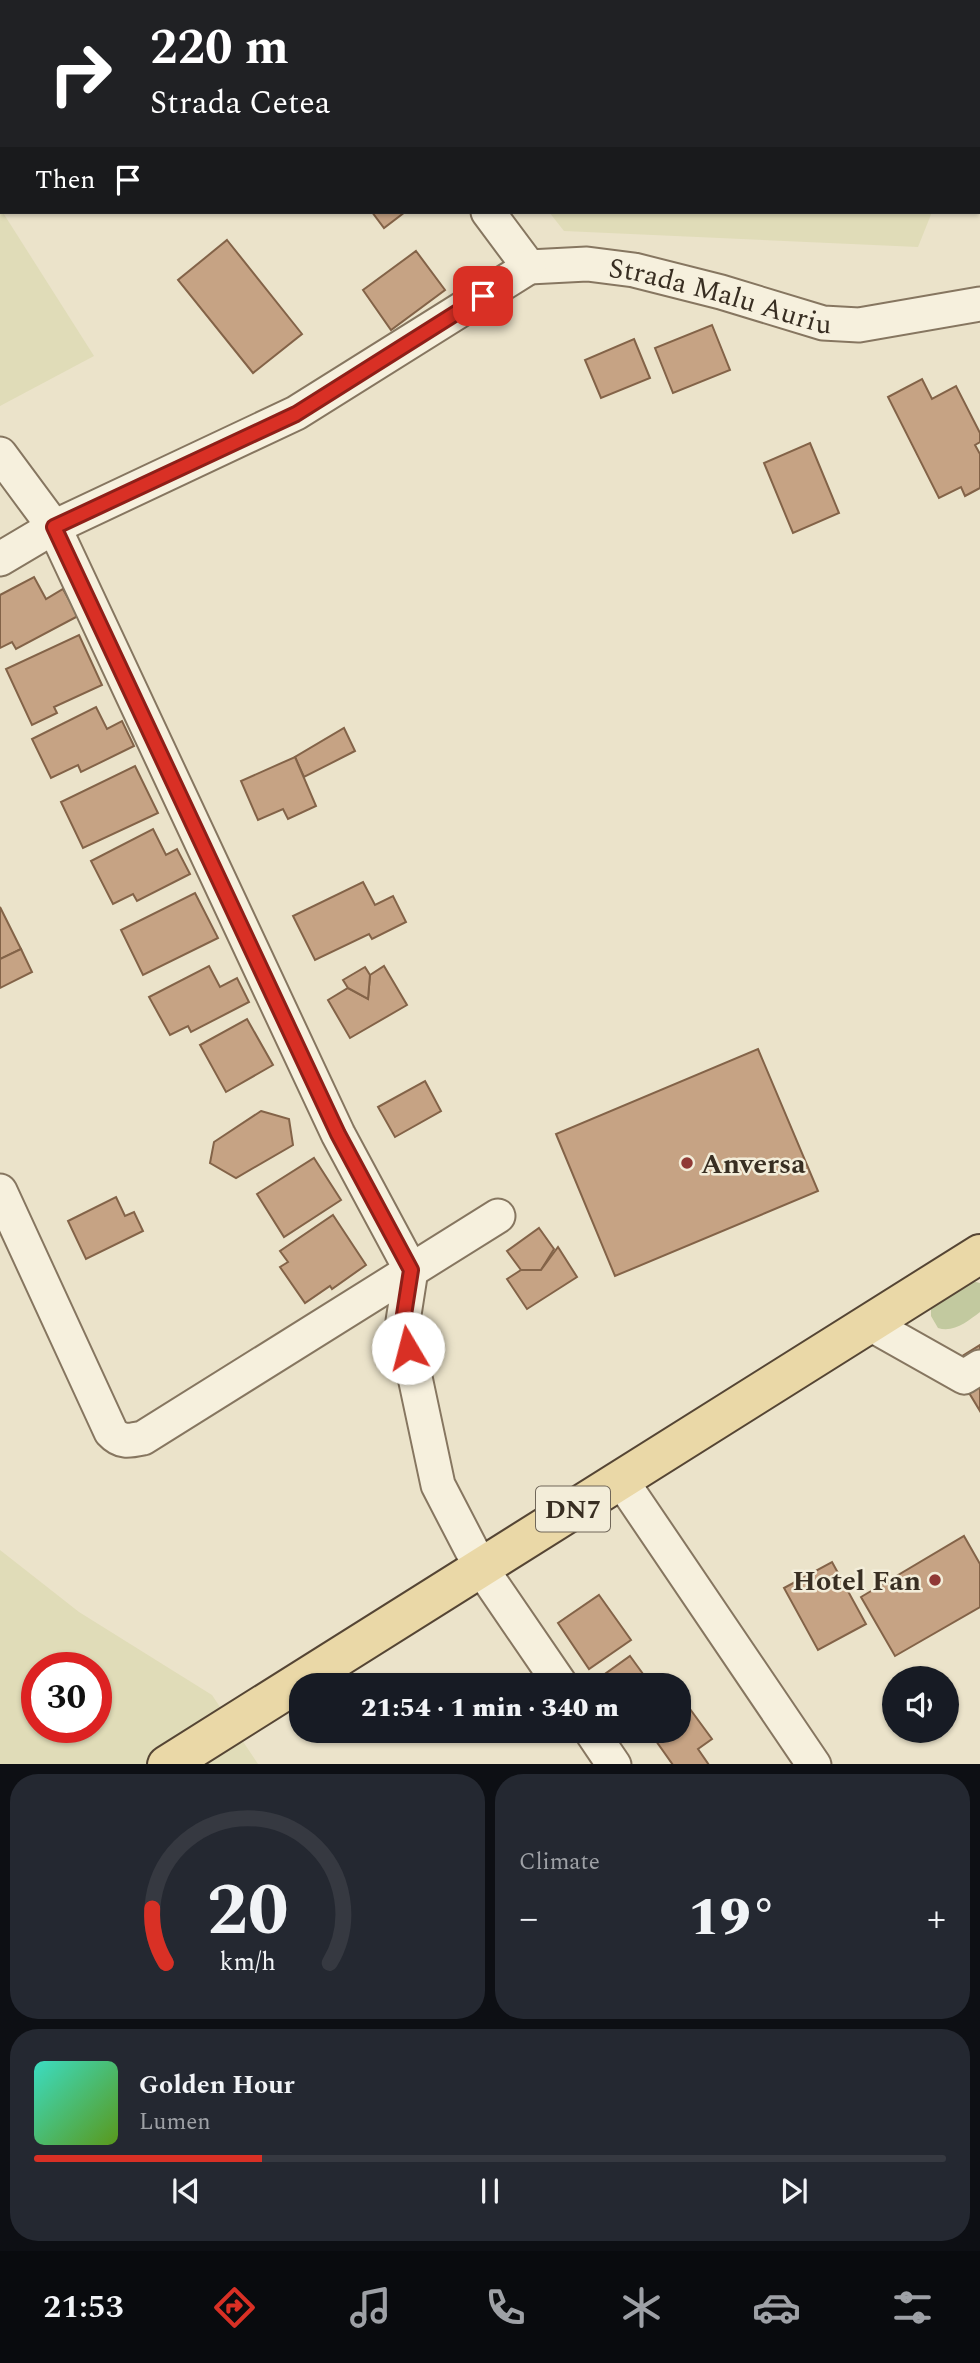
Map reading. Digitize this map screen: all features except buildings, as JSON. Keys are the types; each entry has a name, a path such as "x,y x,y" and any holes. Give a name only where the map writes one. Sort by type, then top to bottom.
{"main road":[{"name":"DN7","path":"169,1764 980,1255"}],"street":[{"path":"0,559 54,527 296,414 529,267 489,214"},
{"name":"Strada Malu Auriu","path":"529,267 587,264 634,270 721,292 823,323 859,325 980,304"},
{"path":"0,454 54,527 338,1134 411,1270 403,1321 438,1485 481,1568 553,1673"},
{"path":"0,1191 111,1432 117,1438 129,1441 143,1437 498,1216"},
{"path":"870,1324 964,1377 980,1367"},
{"path":"621,1480 813,1764"},
{"path":"599,1743 613,1764"}],"shaded area":[{"path":"0,214 4,214 94,356 0,406"},
{"path":"551,214 931,214 918,247 564,231"},
{"path":"0,1550 79,1612 212,1695 258,1764 0,1764"}],"green space":[{"path":"968,1280 980,1283 980,1312 955,1328 938,1328 931,1316 931,1304"}],"place":[{"name":"Anversa","path":"687,1163"},
{"name":"Hotel Fan","path":"935,1580"}],"route":[{"path":"408,1348 403,1321 411,1270 338,1134 54,527 296,414 483,296"}]}
